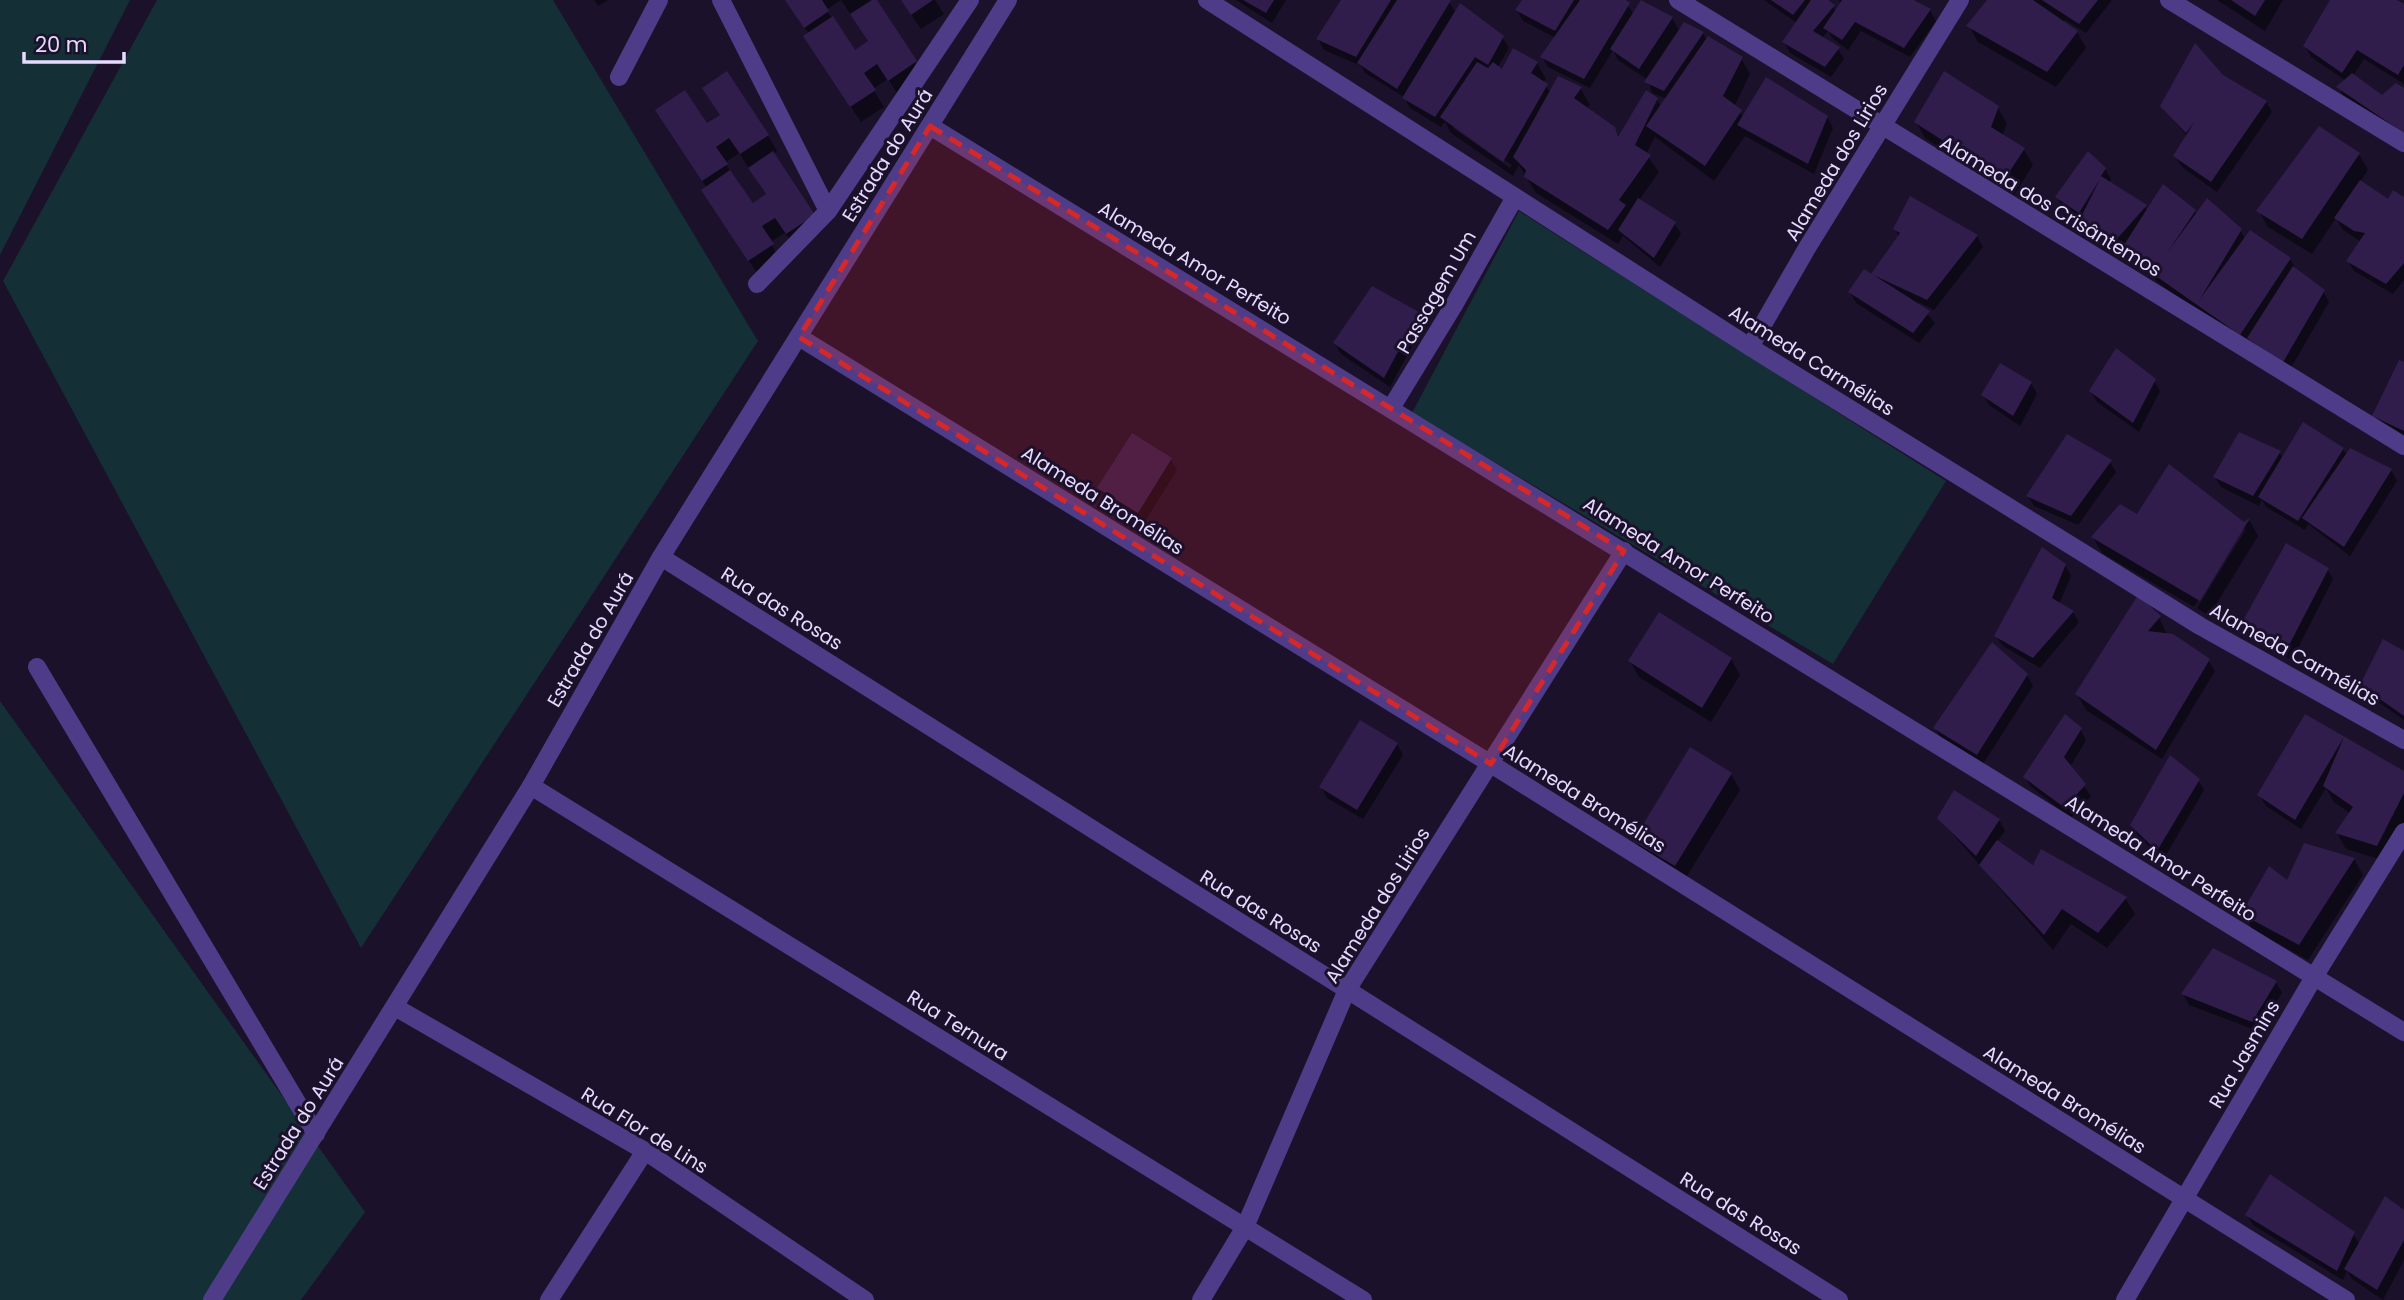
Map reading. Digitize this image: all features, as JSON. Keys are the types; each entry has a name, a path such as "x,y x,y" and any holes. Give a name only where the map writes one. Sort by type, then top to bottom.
{"street":[{"path":"619,77 659,0"},
{"path":"721,0 828,211"},
{"path":"757,284 828,211 970,0"},
{"name":"Estrada do Aurá","path":"212,1300 531,786 661,556 1009,0"},
{"name":"Alameda Carmélias","path":"1207,0 1750,347 2200,626 2404,740"},
{"name":"Alameda dos Crisântemos","path":"1678,0 2404,446"},
{"name":"Alameda dos Lirios","path":"1750,347 1881,126 1961,0"},
{"path":"2169,0 2404,143"},
{"name":"Alameda Amor Perfeito","path":"930,126 2404,1032"},
{"name":"Passagem Um","path":"1391,408 1454,305 1515,197"},
{"name":"Alameda Bromélias","path":"799,337 1490,764 2346,1300"},
{"name":"Alameda dos Lirios","path":"1201,1300 1245,1227 1347,990 1624,551"},
{"name":"Rua das Rosas","path":"661,556 1839,1300"},
{"path":"37,667 316,1134"},
{"name":"Rua Ternura","path":"531,786 1363,1300"},
{"name":"Rua Jasmins","path":"2124,1300 2314,977 2404,832"},
{"name":"Rua Flor de Lins","path":"395,1007 645,1152 865,1300"},
{"path":"549,1300 645,1152"}],"highlighted area":[{"path":"930,126 1624,551 1491,764 799,337"}],"green space":[{"path":"0,0 130,0 0,255"},
{"path":"157,0 553,0 758,341 361,948 3,281"},
{"path":"1519,211 1946,481 1833,664 1412,413"},
{"path":"0,701 365,1212 301,1300 0,1300"}],"building":[{"path":"785,0 822,0 829,11 804,28"},
{"path":"872,0 877,0 917,61 888,81 877,64 864,73 876,90 850,107 803,36 833,16 855,50 868,41 850,14"},
{"path":"901,0 933,0 911,15"},
{"path":"1243,0 1274,0 1266,13"},
{"path":"1341,0 1391,0 1356,57 1316,39"},
{"path":"1397,0 1451,0 1397,89 1357,63"},
{"path":"1522,0 1574,0 1555,31 1515,10"},
{"path":"1580,0 1626,0 1630,3 1584,79 1540,57"},
{"path":"1641,0 1673,17 1639,69 1610,49"},
{"path":"1771,0 1805,0 1793,15"},
{"path":"1811,0 1828,0 1835,5 1813,31 1840,47 1825,67 1782,42"},
{"path":"1842,0 1914,0 1931,9 1904,48 1855,22 1842,40 1823,28"},
{"path":"1987,0 2033,0 2078,31 2047,72 1966,26"},
{"path":"2042,0 2098,0 2079,24"},
{"path":"2231,0 2265,0 2255,16"},
{"path":"2330,0 2397,0 2404,4 2404,65 2398,75 2357,50 2342,73 2303,46"},
{"path":"1460,3 1504,36 1488,65 1475,57 1435,117 1402,98"},
{"path":"1684,22 1704,32 1664,91 1644,82"},
{"path":"1708,36 1743,57 1723,96 1742,110 1705,166 1646,126"},
{"path":"2195,43 2223,75 2267,101 2211,182 2173,156 2195,121 2186,133 2160,106"},
{"path":"1513,48 1538,62 1531,73 1548,84 1503,162 1440,117 1477,62 1488,68 1493,62 1502,69"},
{"path":"727,71 769,135 740,154 729,138 716,147 728,164 702,181 655,110 685,90 707,123 720,115 702,88"},
{"path":"1944,71 1999,106 1991,127 2025,148 2004,180 1914,122"},
{"path":"2352,73 2382,95 2396,83 2404,88 2404,133 2336,87"},
{"path":"1558,76 1582,87 1574,98 1615,127 1618,137 1646,90 1658,98 1635,145 1651,155 1619,200 1626,205 1608,230 1524,177 1526,170 1513,157"},
{"path":"1766,77 1828,116 1808,164 1737,125"},
{"path":"2319,126 2360,153 2302,239 2256,211"},
{"path":"773,151 815,215 786,234 775,218 762,226 774,244 748,261 701,190 730,170 753,203 766,194 748,168"},
{"path":"2088,151 2106,168 2101,176 2147,205 2116,240 2076,227 2100,179 2079,213 2055,197"},
{"path":"2360,180 2388,199 2393,190 2404,197 2404,263 2386,284 2346,261 2365,233 2354,231 2334,218"},
{"path":"2163,184 2196,210 2167,253 2207,198 2242,229 2200,299 2250,230 2291,258 2240,335 2153,274 2122,248"},
{"path":"1910,196 1978,235 1927,300 1871,274 1900,233 1893,229"},
{"path":"1638,198 1676,222 1654,258 1618,230"},
{"path":"2293,266 2325,290 2282,364 2247,338"},
{"path":"1864,269 1930,311 1913,333 1848,292"},
{"path":"1372,286 1419,312 1384,378 1333,343"},
{"path":"2116,348 2156,379 2133,423 2089,391"},
{"path":"2399,360 2404,362 2404,431 2372,416"},
{"path":"2000,363 2032,382 2013,416 1981,395"},
{"path":"2303,422 2344,448 2298,521 2258,497"},
{"path":"2239,432 2281,451 2253,496 2213,477"},
{"path":"1132,433 1172,458 1138,513 1097,488"},
{"path":"2067,434 2112,460 2071,516 2026,496"},
{"path":"2350,448 2392,469 2344,547 2302,518"},
{"path":"2169,464 2244,522 2250,518 2200,601 2091,537 2120,504 2137,514"},
{"path":"2286,543 2329,568 2286,651 2240,626"},
{"path":"2042,547 2066,564 2052,598 2074,611 2033,658 1994,636"},
{"path":"2138,595 2161,616 2148,631 2173,634 2210,659 2156,750 2075,694"},
{"path":"1659,612 1732,658 1702,708 1628,661"},
{"path":"2383,639 2404,651 2404,716 2360,685"},
{"path":"1992,642 2028,674 1977,755 1933,728"},
{"path":"2065,714 2082,728 2064,757 2086,784 2065,808 2023,777"},
{"path":"2305,714 2404,771 2404,793 2377,846 2335,833 2353,807 2323,786 2344,737 2295,820 2257,795"},
{"path":"1360,720 1398,743 1357,810 1319,787"},
{"path":"1690,747 1732,773 1675,866 1633,841"},
{"path":"2170,755 2200,779 2157,851 2130,825"},
{"path":"1954,790 2000,819 1976,856 1937,818"},
{"path":"1997,840 2033,865 2041,849 2127,897 2098,933 2062,909 2044,935 1979,865"},
{"path":"2304,843 2355,858 2299,945 2241,914 2269,866 2287,880"},
{"path":"2213,948 2277,981 2252,1022 2181,994"},
{"path":"2270,1174 2355,1232 2337,1271 2245,1215"},
{"path":"2385,1196 2404,1210 2404,1240 2377,1290 2344,1269"}]}
